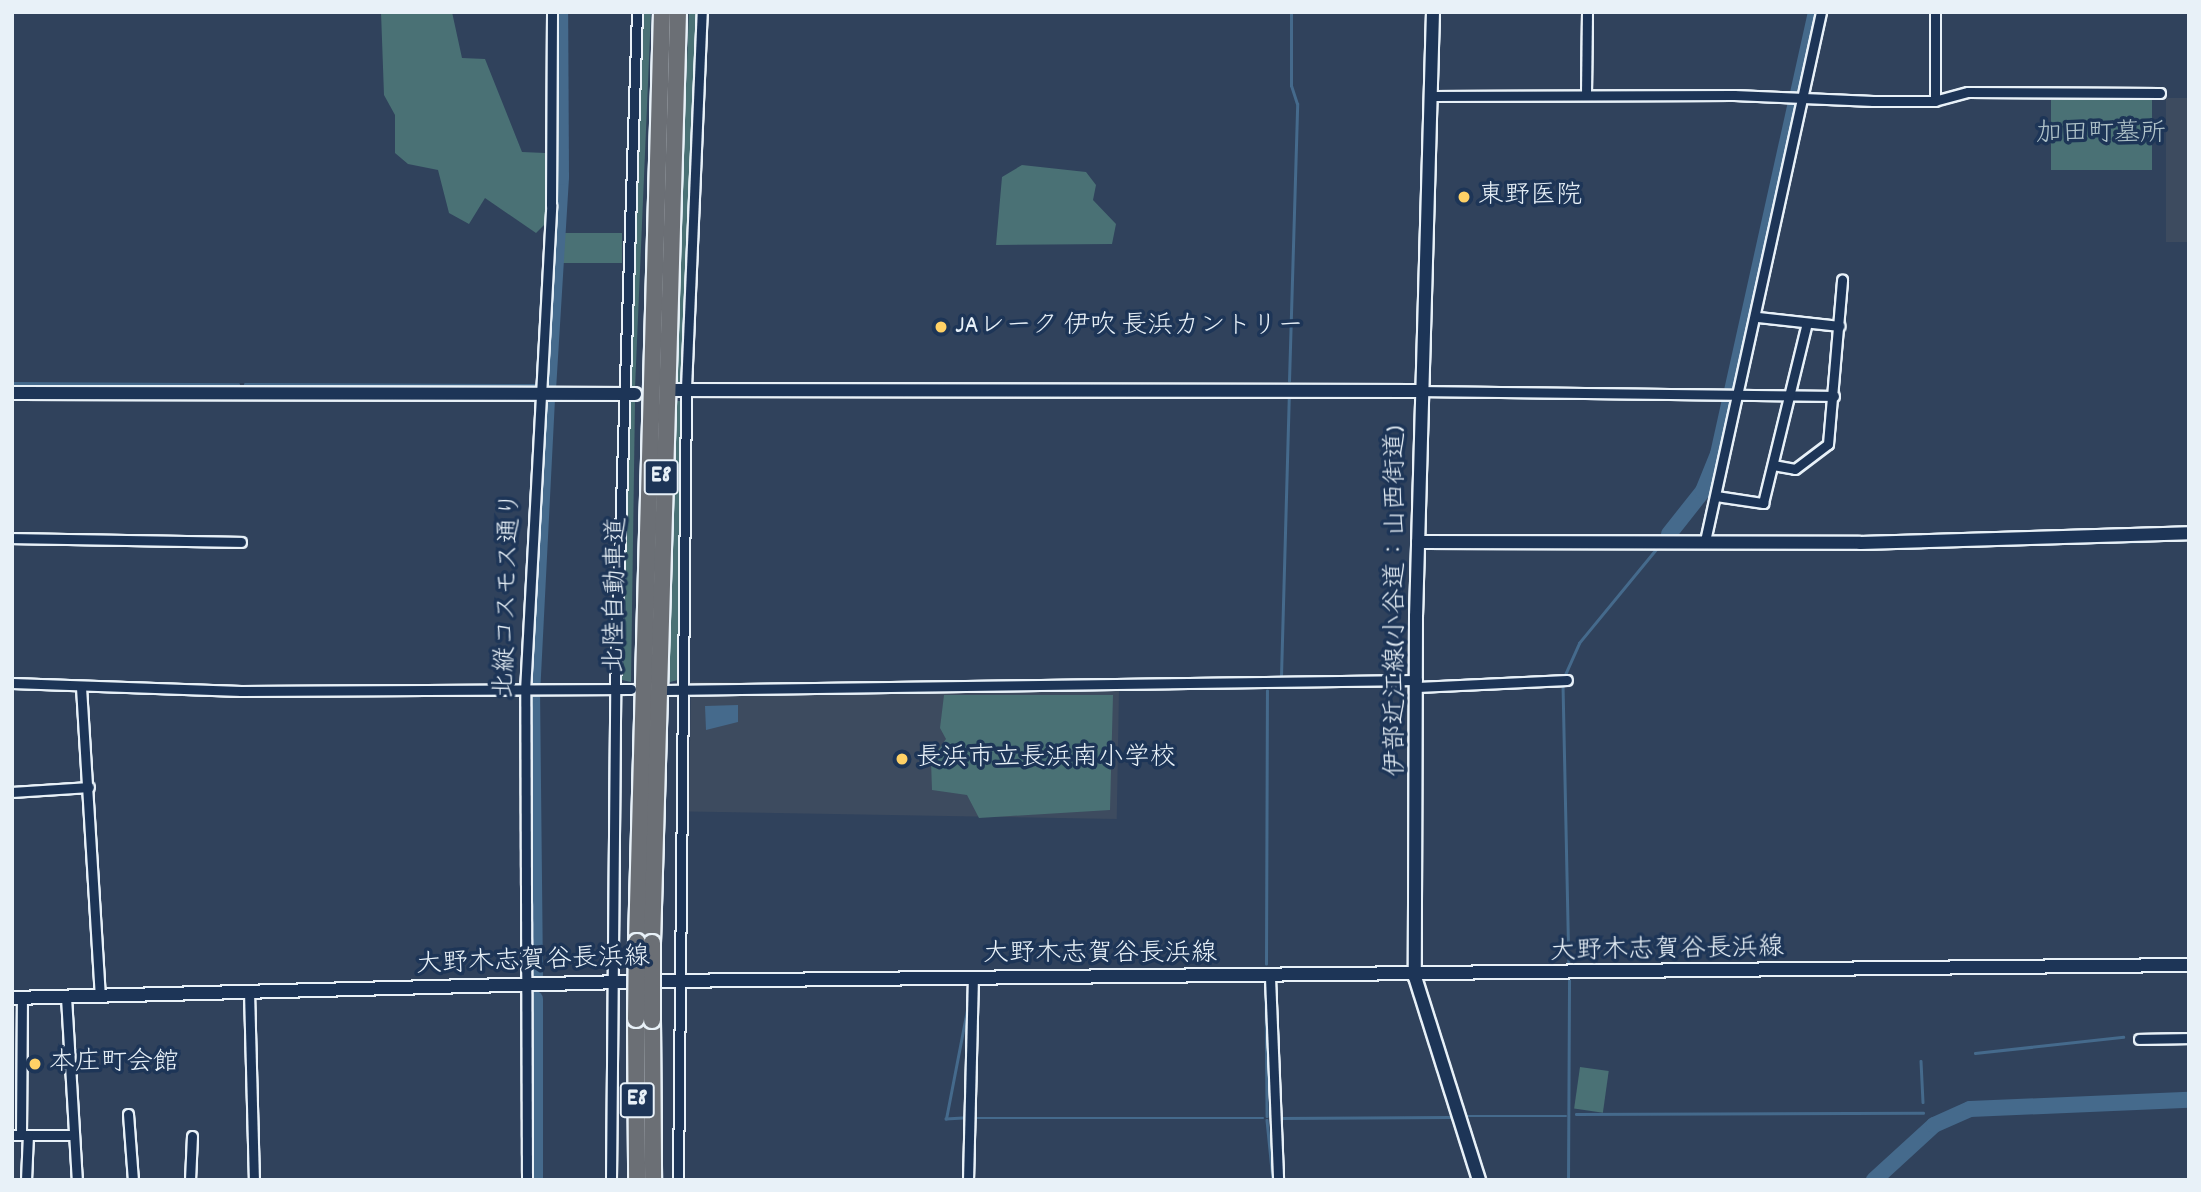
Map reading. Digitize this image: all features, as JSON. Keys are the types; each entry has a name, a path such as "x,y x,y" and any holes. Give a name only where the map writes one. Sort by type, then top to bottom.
{"highway":[{"name":"北陸自動車道","path":"637,1180 644,1019 662,12"},
{"name":"北陸自動車道","path":"645,942 678,12"},
{"name":"北陸自動車道","path":"644,1019 653,1180"}],"main road":[{"name":"伊部近江線(小谷道：山西街道)","path":"1433,12 1420,391 1415,977 1479,1180"},
{"path":"669,390 1420,391"},
{"path":"12,393 629,394"},
{"path":"1418,542 1705,541 2189,533"},
{"name":"大野木志賀谷長浜線","path":"17,998 527,987 676,981 1415,977 2189,965"}],"street":[{"name":"北縦コスモス通り","path":"527,1180 530,691 540,379 551,205 552,12"},
{"path":"611,1180 615,689 629,394 637,12"},
{"path":"678,1180 676,981 686,388 702,12"},
{"path":"1586,94 1587,12"},
{"path":"1705,541 1716,496 1734,393 1758,317 1798,101 1821,12"},
{"path":"1935,12 1935,101"},
{"path":"1431,96 1586,94 1798,101 1935,101 1968,92 2160,93"},
{"path":"1773,464 1795,469 1828,444 1842,280"},
{"path":"1758,317 1840,326"},
{"path":"1716,496 1760,506 1773,464 1807,323"},
{"path":"1420,391 1833,396"},
{"path":"12,538 241,542"},
{"path":"665,690 1417,684 1563,680"},
{"path":"12,683 81,687 530,691 631,689"},
{"path":"81,687 100,996"},
{"path":"12,792 89,788"},
{"path":"1270,977 1278,1180"},
{"path":"968,1180 973,978"},
{"path":"249,991 254,1180"},
{"path":"66,997 77,1180"},
{"path":"17,998 20,1135 26,1180"},
{"path":"2139,1039 2189,1038"},
{"path":"128,1114 133,1180"},
{"path":"20,1135 74,1135"},
{"path":"190,1180 192,1136"}],"shaded area":[{"path":"2166,98 2189,98 2189,242 2166,242"},
{"name":"長浜市立長浜南小学校","path":"691,682 1119,689 1117,819 689,812"}],"green space":[{"path":"381,12 452,12 462,58 485,59 522,152 545,153 547,222 536,233 485,198 469,224 449,213 438,170 408,164 395,153 395,115 384,95"},
{"path":"640,12 651,12 635,388 627,382"},
{"path":"689,12 702,12 683,384 674,387"},
{"name":"加田町墓所","path":"2051,100 2152,100 2152,170 2051,170"},
{"path":"1022,165 1086,172 1096,185 1093,200 1116,224 1112,244 996,245 1002,177"},
{"path":"560,233 622,233 622,263 560,263"},
{"path":"635,400 631,682 618,679 625,406"},
{"path":"675,401 684,401 687,415 678,680 666,683"},
{"path":"944,695 1113,695 1110,810 979,818 967,795 932,790 931,761 946,739 940,728"},
{"path":"1580,1067 1609,1071 1603,1113 1574,1109"}],"water":[{"path":"738,705 738,722 706,730 705,706"}],"waterway":[{"path":"548,390 561,177 560,12"},
{"path":"1289,381 1297,104 1291,86 1291,12"},
{"path":"1669,534 1703,491 1718,454 1816,12"},
{"path":"12,383 238,384"},
{"path":"245,384 539,385"},
{"path":"1281,676 1289,396"},
{"path":"535,975 532,695 547,399"},
{"path":"2167,540 2189,539"},
{"path":"1767,549 2148,541"},
{"path":"1564,677 1579,643 1657,548"},
{"path":"1563,684 1569,967"},
{"path":"1266,964 1267,691"},
{"path":"1568,1180 1569,981"},
{"path":"1266,989 1267,1116"},
{"path":"535,999 535,1180"},
{"path":"963,1118 946,1119 968,1005"},
{"path":"1975,1053 2123,1037"},
{"path":"1921,1061 1923,1102"},
{"path":"1874,1180 1934,1125 1970,1109 2189,1100"},
{"path":"1576,1114 1923,1113"},
{"path":"1463,1116 1566,1116"},
{"path":"1280,1118 1450,1117"},
{"path":"976,1118 1263,1118"},
{"path":"1267,1120 1273,1180"}],"place":[{"name":"東野医院","path":"1464,197"},
{"name":"JAレーク 伊吹 長浜カントリー","path":"941,327"},
{"name":"長浜市立長浜南小学校","path":"902,759"},
{"name":"本庄町会館","path":"35,1064"}]}
